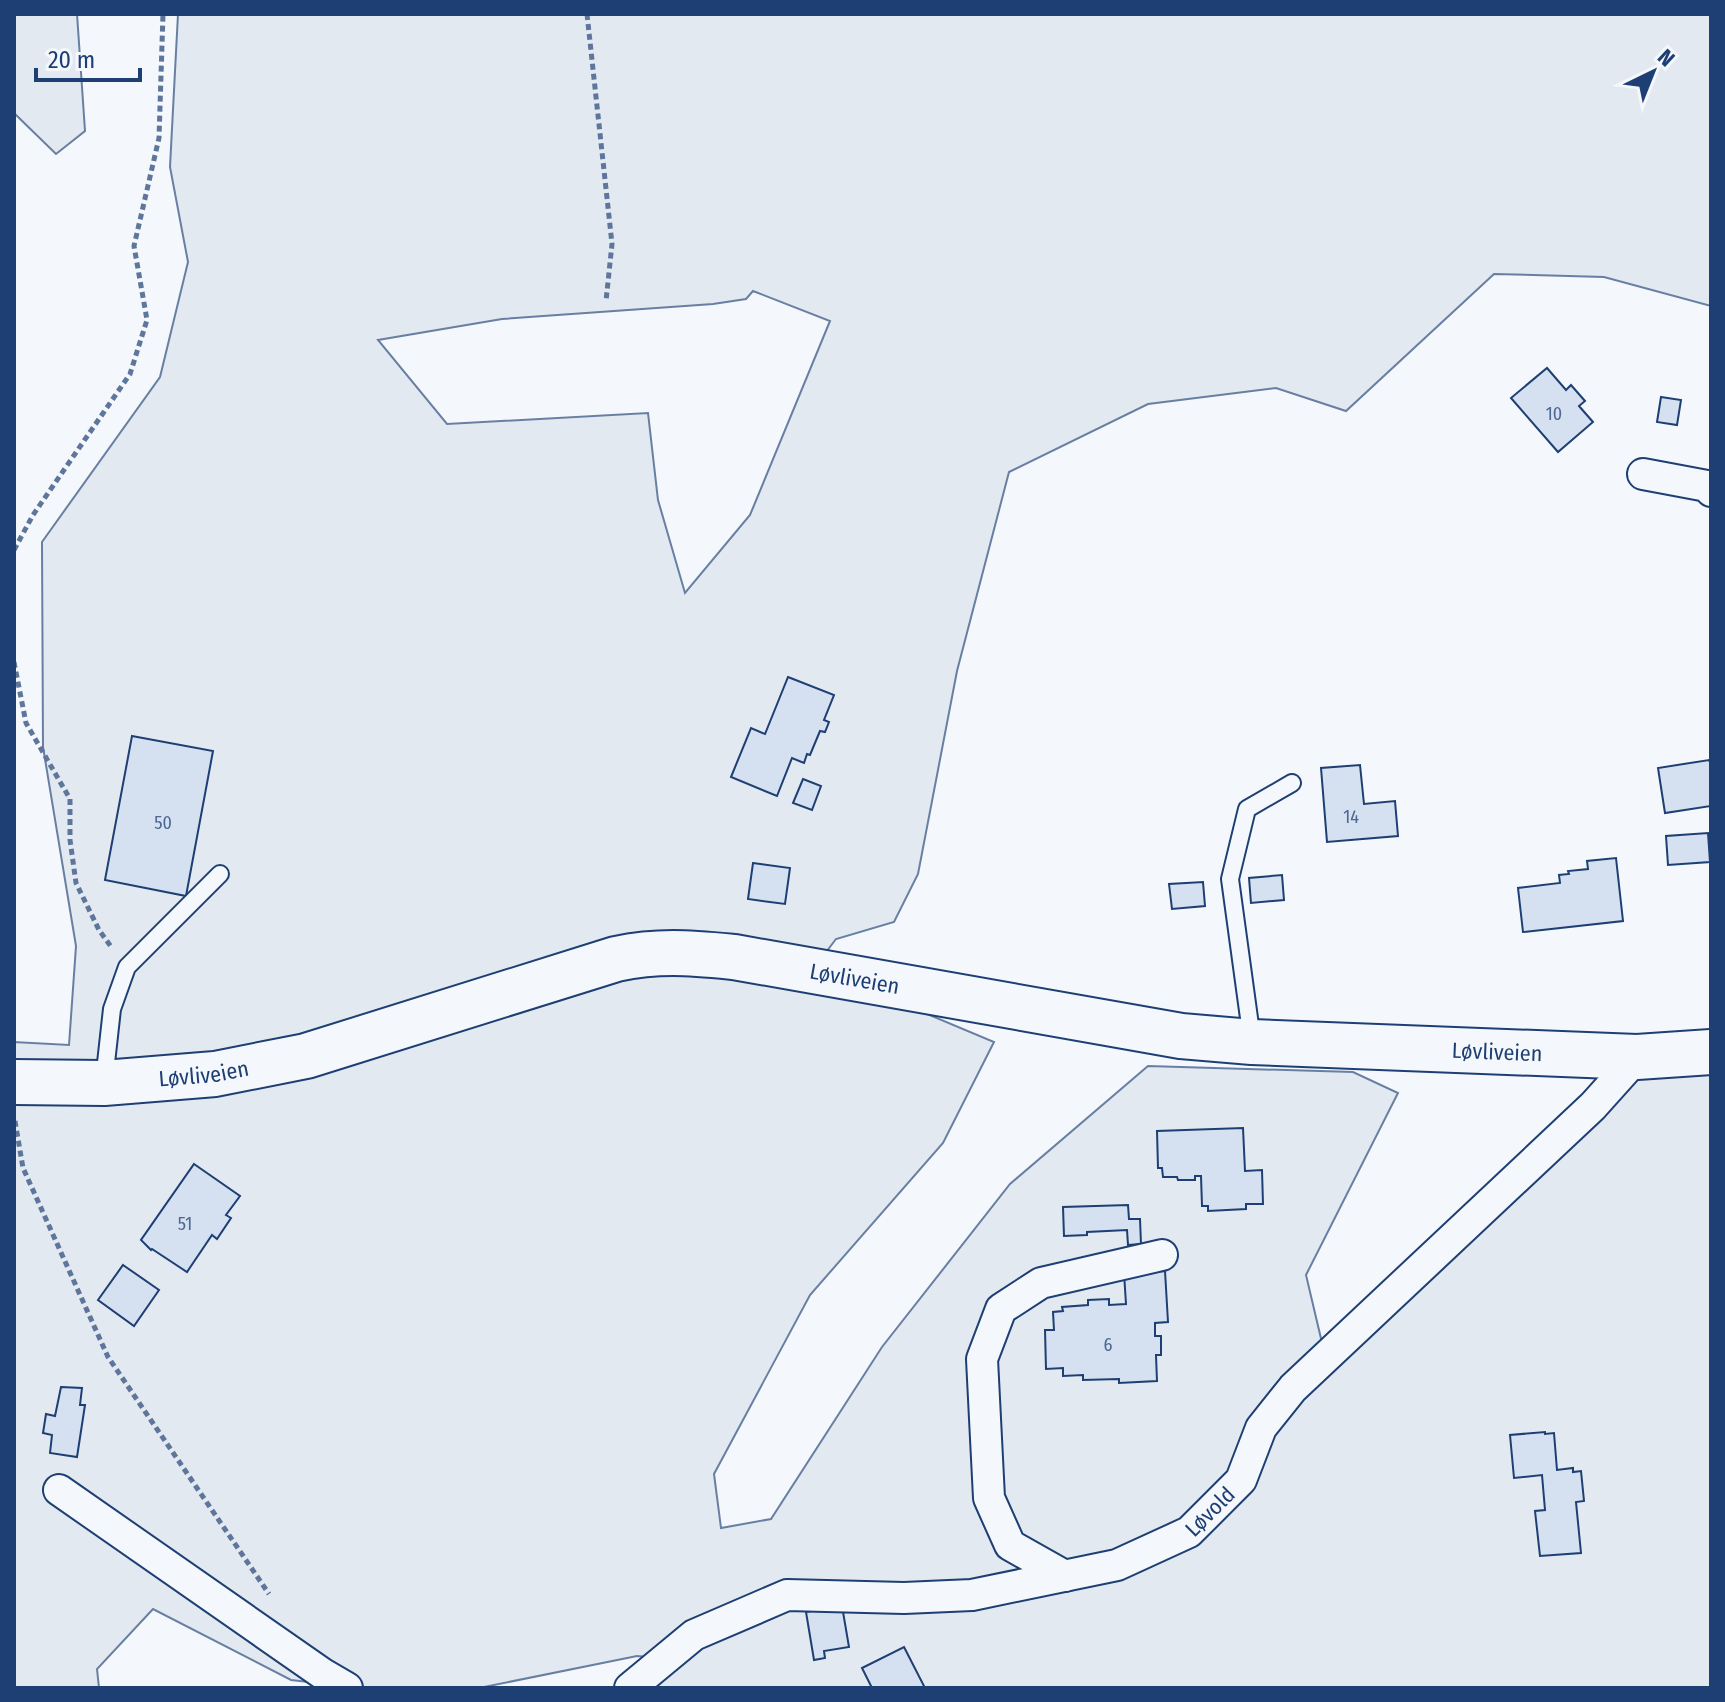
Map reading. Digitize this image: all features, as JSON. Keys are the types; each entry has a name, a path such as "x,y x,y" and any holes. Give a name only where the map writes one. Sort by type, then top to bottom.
{"main road":[{"name":"Løvliveien","path":"14,1082 104,1083 215,1074 306,1056 616,959 679,952 734,957 1181,1036 1252,1042 1637,1057 1711,1052"}],"street":[{"path":"1643,474 1707,486 1711,491"},
{"name":"Løvold","path":"630,1688 694,1635 787,1595 904,1598 972,1595 1117,1565 1189,1532 1241,1480 1261,1428 1293,1388 1593,1106 1637,1057"},
{"path":"1065,1576 1010,1545 989,1498 982,1359 1001,1309 1041,1283 1162,1255"},
{"path":"59,1490 347,1688"}],"lane":[{"path":"1252,1042 1230,879 1247,809 1292,783"},
{"path":"104,1083 112,1009 127,967 220,874"}],"path":[{"path":"14,550 33,515 130,374 147,320 134,246 159,138 163,14"},
{"path":"587,14 612,244 606,301"},
{"path":"14,662 26,723 70,799 70,840 76,883 99,930 127,967"},
{"path":"14,1112 23,1168 108,1357 269,1594"}],"shaded area":[{"path":"14,14 77,14 85,131 56,154 14,113"},
{"path":"178,14 1711,14 1711,306 1604,277 1494,274 1346,411 1276,388 1148,404 1009,472 957,671 918,874 894,922 836,939 805,980 908,1006 994,1042 943,1143 810,1295 714,1474 721,1528 771,1519 882,1347 1010,1184 1148,1066 1353,1072 1398,1093 1306,1275 1323,1347 1627,1066 1711,1069 1711,1688 631,1688 661,1658 637,1656 479,1688 362,1688 291,1680 153,1609 97,1669 99,1688 14,1688 14,1042 69,1045 76,946 43,747 42,542 160,377 188,262 170,167","holes":["753,291 830,321 750,515 685,593 658,500 648,413 447,424 378,340 502,319 713,304 746,299"]}],"building":[{"path":"1547,368 1566,390 1571,385 1585,401 1579,406 1593,422 1558,452 1511,398"},
{"path":"1661,397 1681,400 1677,425 1657,422"},
{"path":"788,677 834,695 824,720 829,722 825,732 820,731 804,763 792,758 777,796 731,777 751,728 765,734"},
{"path":"132,736 213,751 186,896 105,880"},
{"path":"1709,760 1711,806 1665,813 1658,768"},
{"path":"1360,765 1364,804 1395,801 1398,836 1327,842 1321,768"},
{"path":"803,779 821,786 812,810 793,803"},
{"path":"1708,833 1710,862 1668,865 1666,836"},
{"path":"1616,858 1623,921 1523,932 1518,888 1560,883 1559,875 1588,869 1587,861"},
{"path":"753,863 790,868 785,904 748,899"},
{"path":"1282,875 1284,900 1251,903 1249,878"},
{"path":"1203,882 1205,906 1172,909 1169,884"},
{"path":"1243,1128 1245,1171 1262,1170 1263,1204 1246,1204 1246,1209 1208,1211 1208,1206 1202,1206 1201,1176 1195,1176 1195,1180 1178,1180 1177,1177 1163,1177 1162,1168 1158,1168 1157,1131"},
{"path":"194,1164 240,1196 226,1215 231,1218 217,1239 212,1235 187,1272 151,1250 141,1240"},
{"path":"1128,1205 1129,1219 1140,1219 1141,1244 1128,1245 1127,1230 1064,1236 1063,1207"},
{"path":"123,1265 159,1290 134,1326 98,1300"},
{"path":"1165,1271 1168,1322 1155,1323 1155,1336 1161,1336 1161,1355 1156,1355 1157,1381 1119,1383 1119,1379 1083,1380 1083,1375 1063,1376 1063,1368 1046,1369 1045,1330 1054,1330 1053,1312 1063,1311 1062,1307 1088,1305 1088,1300 1109,1299 1109,1305 1126,1304 1124,1273"},
{"path":"61,1387 82,1388 80,1405 85,1405 77,1457 50,1453 52,1435 43,1433 46,1414 55,1416"},
{"path":"1554,1433 1557,1470 1573,1468 1573,1472 1581,1471 1584,1501 1576,1502 1581,1553 1540,1556 1535,1511 1545,1510 1542,1475 1514,1478 1510,1435"},
{"path":"842,1606 849,1647 824,1651 825,1658 814,1660 806,1612"},
{"path":"904,1647 925,1688 872,1688 862,1668"}]}
